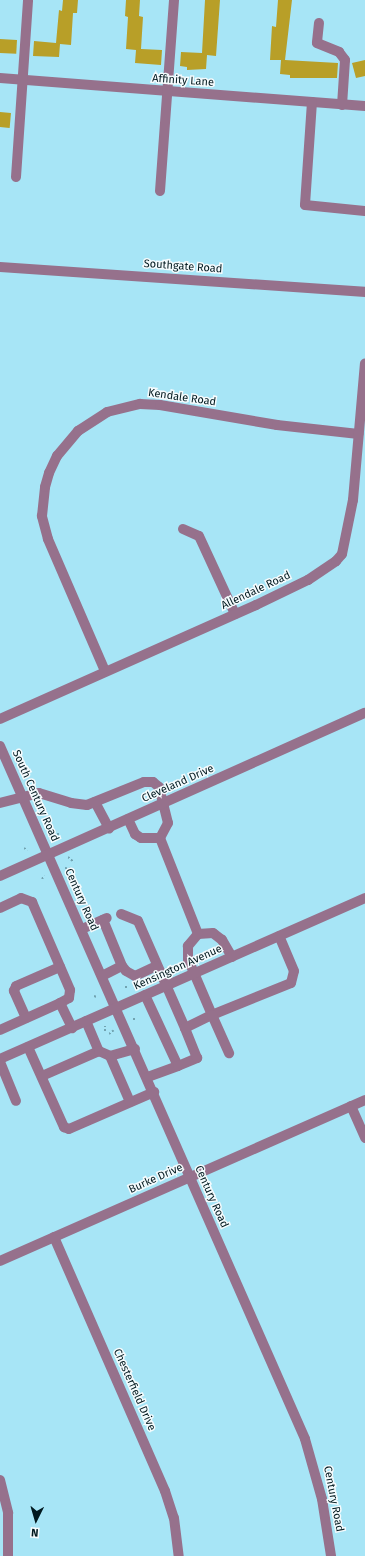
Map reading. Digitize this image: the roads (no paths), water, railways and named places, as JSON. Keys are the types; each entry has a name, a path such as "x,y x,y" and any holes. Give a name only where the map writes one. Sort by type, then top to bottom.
{"street":[{"path":"16,178 28,0"},
{"path":"160,191 174,0"},
{"path":"319,23 317,43 339,52 345,60 342,105"},
{"name":"Affinity Lane","path":"0,78 365,106"},
{"path":"312,102 305,206 365,211"},
{"name":"Southgate Road","path":"0,267 365,292"},
{"name":"Allendale Road","path":"0,719 235,614 308,580 327,569 342,554 353,500 365,364"},
{"name":"Kendale Road","path":"105,671 48,539 42,516 45,487 49,473 57,456 78,431 107,412 140,404 160,405 276,425 359,434"},
{"path":"183,529 200,536 235,614"},
{"name":"Cleveland Drive","path":"0,876 365,713"},
{"name":"South Century Road","path":"0,746 48,855"},
{"path":"0,803 39,793 71,803 87,805 144,782 153,782 159,786 168,823 160,838 198,934"},
{"path":"95,802 109,828"},
{"path":"128,819 135,834 149,840 160,838"},
{"name":"Century Road","path":"48,855 154,1092 189,1178 305,1439 317,1473 331,1556"},
{"path":"0,908 21,898 32,902 70,990 69,998 0,1030"},
{"name":"Kensington Avenue","path":"0,1061 86,1021 365,898"},
{"path":"121,914 138,922 197,1058 147,1077"},
{"path":"82,930 106,919 122,966 126,971 135,976 156,966"},
{"path":"229,1054 194,974 187,950 190,941 198,934 207,932 218,936 232,957"},
{"path":"185,1028 212,1015 291,983 294,971 279,936"},
{"path":"102,976 122,966"},
{"path":"26,1018 14,991 16,986 60,967"},
{"path":"145,995 178,1066"},
{"path":"60,1003 72,1028"},
{"path":"86,1021 99,1051 110,1056 135,1049"},
{"path":"28,1047 64,1127 69,1129 154,1092"},
{"path":"42,1076 99,1051"},
{"path":"110,1056 130,1102"},
{"path":"0,1061 16,1101"},
{"name":"Burke Drive","path":"0,1261 365,1100"},
{"path":"351,1106 365,1138"},
{"name":"Chesterfield Drive","path":"54,1237 165,1491 174,1518 179,1556"},
{"path":"0,1480 8,1513 8,1556"}]}
